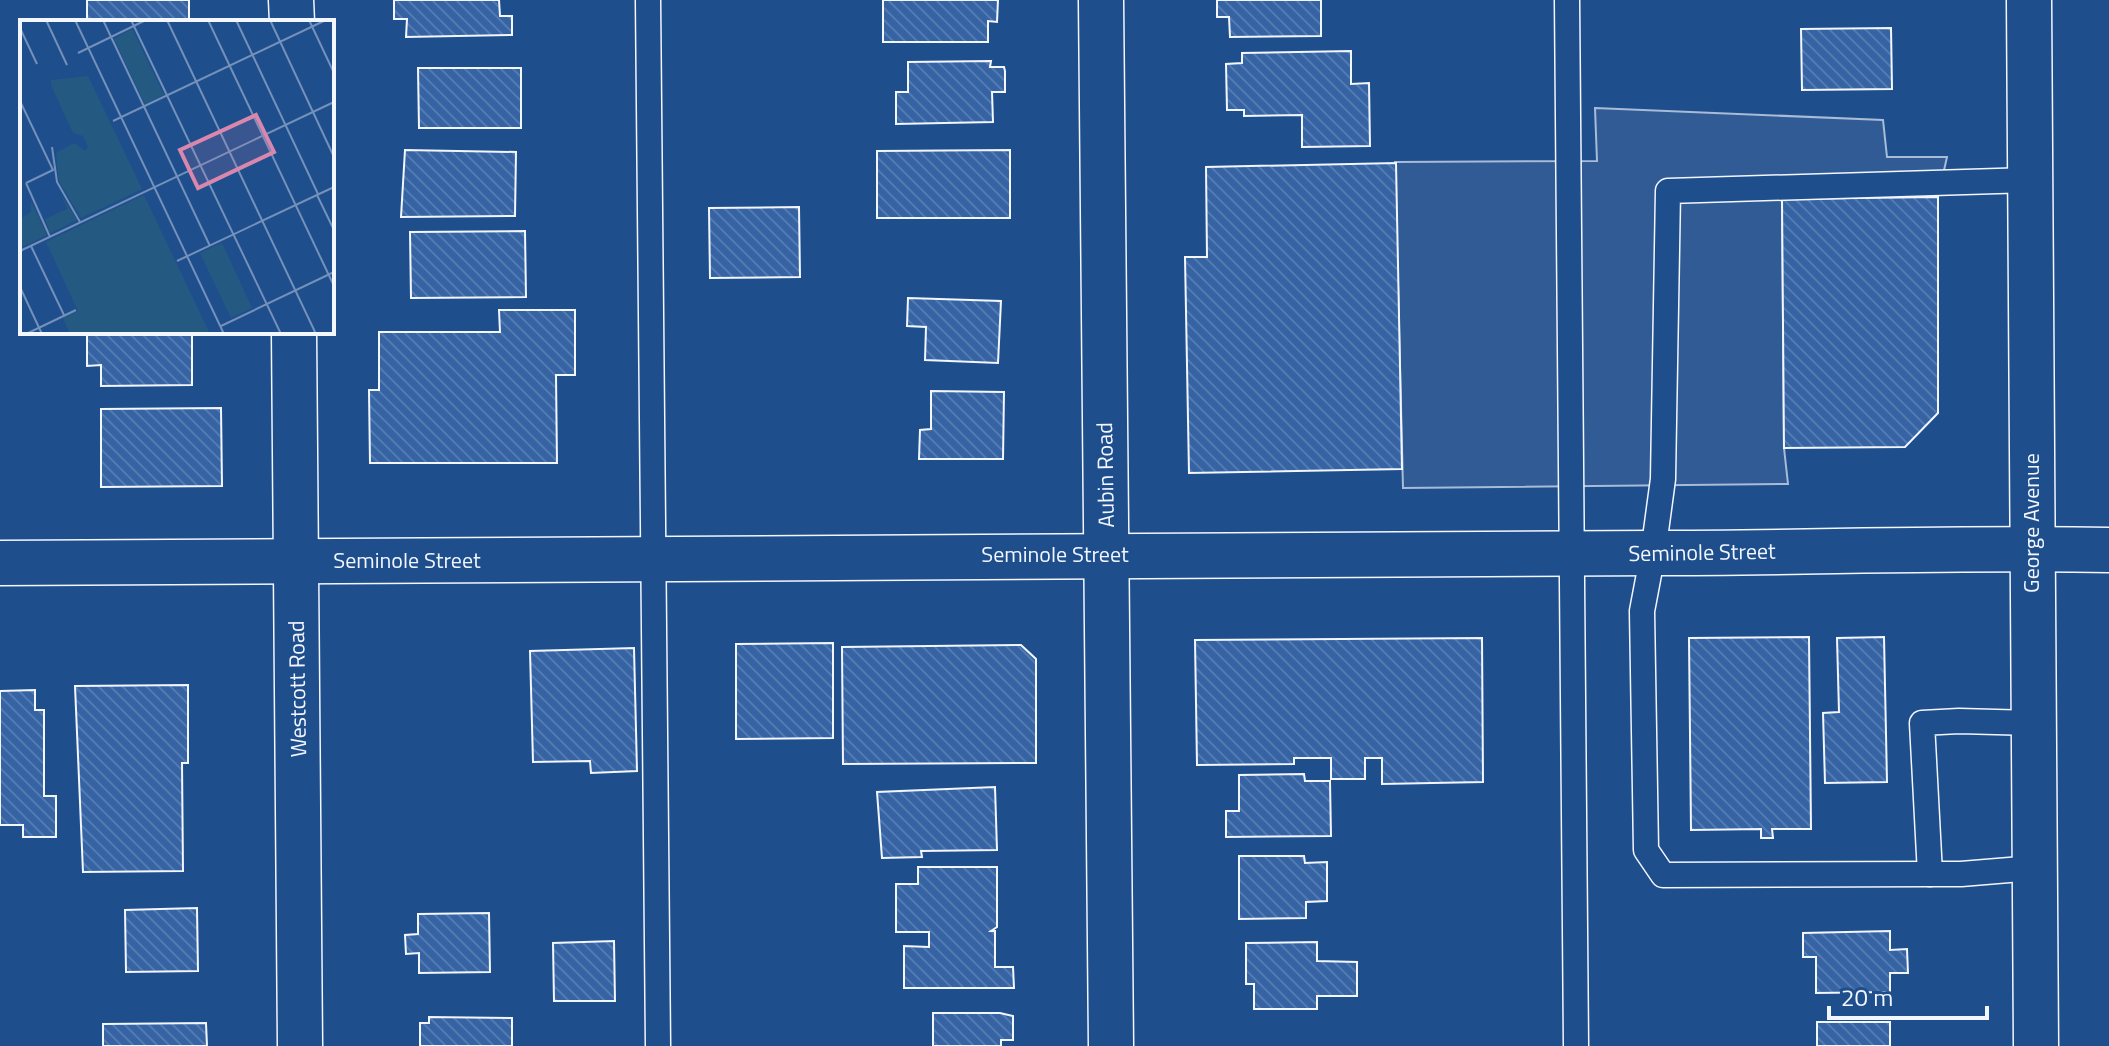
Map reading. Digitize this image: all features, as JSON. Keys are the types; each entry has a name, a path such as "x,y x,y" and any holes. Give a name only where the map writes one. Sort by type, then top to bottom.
{"street":[{"path":"291,0 292,20"},
{"name":"Aubin Road","path":"1101,0 1111,1046"},
{"name":"George Avenue","path":"2029,0 2036,1046"},
{"name":"Westcott Road","path":"294,334 300,1046"},
{"name":"Seminole Street","path":"0,563 2109,550"}],"lane":[{"path":"648,0 658,1046"},
{"path":"1567,0 1576,1046"},
{"path":"2030,180 1668,191 1663,479 1642,611 1646,850 1663,875 1961,874 2034,868"},
{"path":"1930,874 1922,723 2033,723"}],"shaded area":[{"path":"1595,108 1883,120 1887,157 1947,157 1938,197 1782,200 1784,448 1788,484 1403,488 1395,162 1597,161"}],"building":[{"path":"87,0 189,0 189,20 87,20"},
{"path":"394,0 499,0 500,16 512,16 512,35 406,37 407,19 394,19"},
{"path":"883,0 998,0 997,22 988,21 988,42 883,42"},
{"path":"1217,0 1321,0 1321,36 1230,37 1229,17 1217,17"},
{"path":"1891,28 1892,89 1802,90 1801,29"},
{"path":"1351,51 1351,84 1369,83 1370,146 1302,147 1302,115 1244,116 1244,110 1227,110 1226,64 1242,63 1242,53"},
{"path":"991,61 990,67 1004,67 1005,71 1005,92 992,92 993,122 896,124 896,92 908,92 908,62"},
{"path":"418,68 521,68 521,128 419,128"},
{"path":"405,150 516,152 515,216 401,217"},
{"path":"1010,150 1010,218 877,218 877,151"},
{"path":"1396,163 1402,469 1189,473 1185,257 1207,257 1206,167"},
{"path":"1938,197 1938,413 1905,447 1784,448 1782,199"},
{"path":"799,207 800,277 710,278 709,208"},
{"path":"525,231 526,297 411,298 410,232"},
{"path":"908,298 1001,301 998,363 925,360 926,327 907,326"},
{"path":"499,310 575,310 575,375 556,375 557,463 370,463 369,390 379,390 379,332 500,332"},
{"path":"87,334 192,334 192,385 101,386 101,365 87,366"},
{"path":"931,391 1004,392 1003,459 919,459 920,430 931,429"},
{"path":"221,408 222,486 101,487 101,409"},
{"path":"1809,637 1811,829 1772,829 1773,838 1761,838 1761,829 1691,830 1689,638"},
{"path":"1884,637 1887,782 1825,783 1823,713 1839,712 1837,638"},
{"path":"1482,638 1483,782 1382,784 1382,758 1365,758 1365,779 1331,779 1331,758 1294,758 1294,764 1197,765 1195,640"},
{"path":"833,643 833,738 736,739 736,644"},
{"path":"1021,645 1036,659 1036,763 843,764 842,647"},
{"path":"634,648 637,771 591,773 590,761 533,762 530,651"},
{"path":"188,685 188,763 182,763 183,871 83,872 75,686"},
{"path":"35,690 35,710 44,710 44,796 56,796 56,837 23,837 23,825 0,825 0,691"},
{"path":"1304,774 1305,781 1330,781 1331,836 1226,837 1226,811 1239,811 1239,775"},
{"path":"995,787 997,850 921,851 922,857 882,858 877,792"},
{"path":"1239,856 1304,856 1305,863 1327,862 1327,901 1306,902 1306,918 1239,919"},
{"path":"918,867 997,867 997,927 991,931 995,931 995,967 1013,967 1014,988 904,988 904,946 929,947 929,932 896,932 896,884 918,884"},
{"path":"197,908 198,971 126,972 125,910"},
{"path":"489,913 490,972 419,973 419,953 406,954 405,935 418,934 418,914"},
{"path":"1890,931 1890,950 1907,949 1908,973 1890,973 1890,992 1816,993 1816,957 1803,957 1803,933"},
{"path":"614,941 615,1001 554,1001 553,943"},
{"path":"1317,942 1317,961 1357,962 1357,996 1317,996 1317,1009 1254,1009 1254,984 1246,984 1246,943"},
{"path":"933,1013 1000,1013 1013,1016 1013,1040 1001,1040 1001,1046 933,1046"},
{"path":"429,1017 512,1018 512,1046 420,1046 420,1023 429,1023"},
{"path":"1817,1022 1890,1022 1890,1046 1817,1046"},
{"path":"206,1023 207,1046 103,1046 103,1024"}]}
